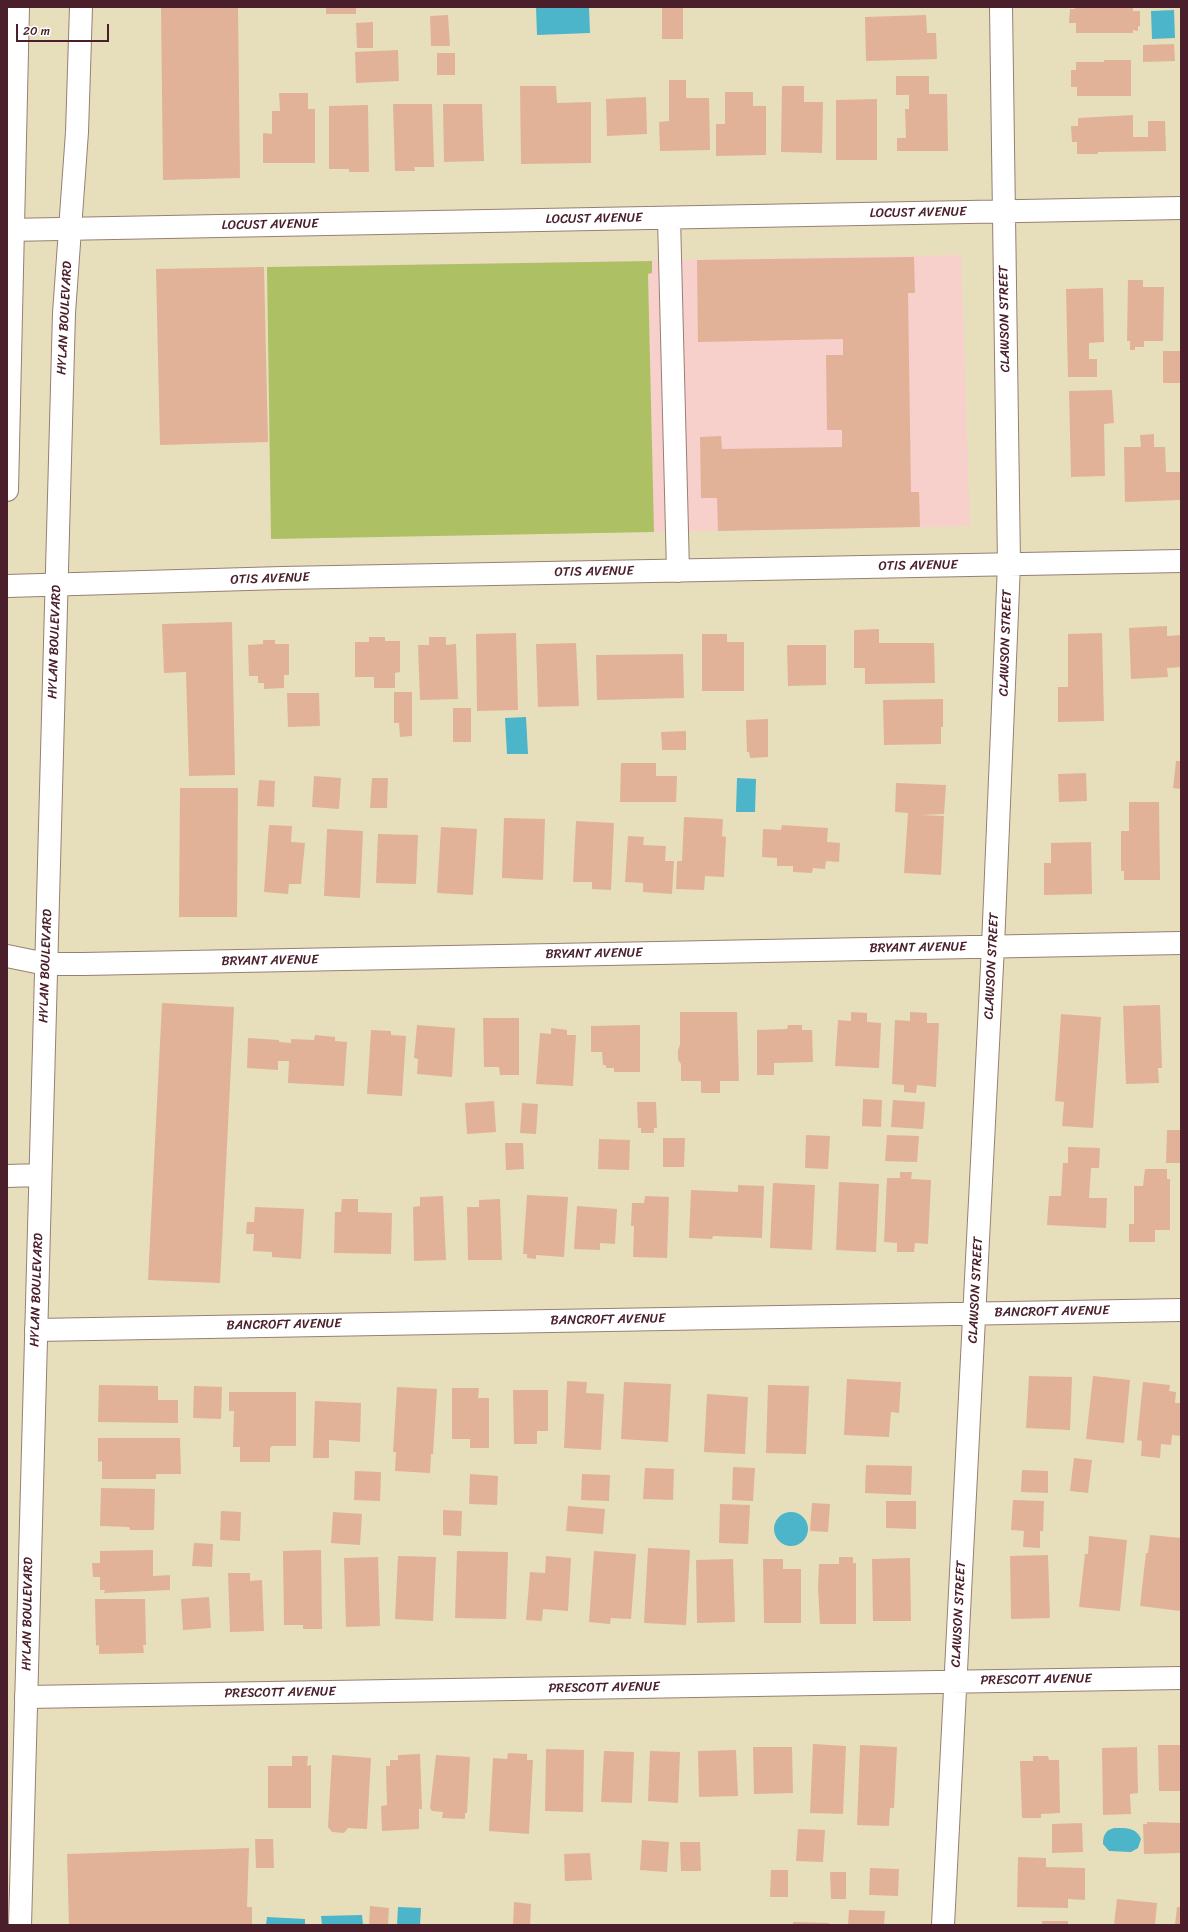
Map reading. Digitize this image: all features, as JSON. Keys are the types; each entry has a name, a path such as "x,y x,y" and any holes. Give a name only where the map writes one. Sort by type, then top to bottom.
{"street":[{"path":"7,490 10,230 18,7"},
{"name":"HYLAN BOULEVARD","path":"20,1925 39,1175 64,321 77,132 81,7"},
{"name":"CLAWSON STREET","path":"943,1925 993,946 1009,564 1001,7"},
{"name":"LOCUST AVENUE","path":"10,230 1181,208"},
{"path":"669,218 678,570"},
{"name":"OTIS AVENUE","path":"7,586 57,586 282,578 1181,561"},
{"name":"BRYANT AVENUE","path":"7,956 46,964 83,964 1181,943"},
{"path":"7,1176 39,1175"},
{"name":"BANCROFT AVENUE","path":"36,1330 1181,1310"},
{"name":"PRESCOTT AVENUE","path":"26,1697 1181,1678"}],"shaded area":[{"path":"961,255 970,526 271,539 267,267"}],"green space":[{"path":"652,261 652,273 648,274 654,532 271,539 267,267"}],"water":[{"path":"536,7 589,7 590,33 537,35"},
{"path":"1174,10 1175,38 1152,39 1151,11"},
{"path":"526,717 528,754 507,754 505,718"},
{"path":"737,778 756,779 755,812 736,812"},
{"path":"791,1512 803,1517 808,1529 803,1541 791,1546 779,1541 774,1529 779,1517"},
{"path":"1114,1828 1130,1829 1136,1832 1141,1839 1138,1848 1131,1852 1109,1851 1103,1844 1104,1838 1107,1832"},
{"path":"398,1907 421,1908 420,1925 397,1925"},
{"path":"362,1915 363,1925 322,1925 321,1916"},
{"path":"267,1917 305,1919 305,1925 266,1925"}],"building":[{"path":"161,7 238,7 240,178 163,180"},
{"path":"326,7 356,7 356,14 326,14"},
{"path":"662,7 683,7 683,39 662,39"},
{"path":"1075,7 1133,7 1133,11 1140,11 1140,26 1138,26 1138,31 1133,30 1133,33 1076,33 1076,23 1069,23 1070,9 1075,9"},
{"path":"448,15 450,46 431,46 430,16"},
{"path":"926,15 927,33 936,33 937,59 866,61 865,17"},
{"path":"373,22 373,48 357,48 356,23"},
{"path":"1174,44 1175,61 1143,62 1143,45"},
{"path":"398,50 399,81 356,83 355,52"},
{"path":"437,53 455,53 455,75 437,75"},
{"path":"1104,60 1131,60 1131,96 1077,96 1077,87 1071,87 1071,70 1076,70 1076,62 1104,62"},
{"path":"896,76 929,76 929,94 947,94 948,151 897,151 897,138 906,138 905,109 909,109 909,95 896,95"},
{"path":"669,80 686,80 686,98 709,98 710,150 660,151 659,122 669,121"},
{"path":"520,86 556,86 557,103 591,102 591,163 521,164"},
{"path":"782,86 804,86 804,102 823,102 822,153 781,152"},
{"path":"725,92 753,92 753,106 766,106 766,155 716,156 716,124 725,124"},
{"path":"279,93 308,93 308,109 315,109 315,163 263,163 263,133 272,134 272,111 280,111"},
{"path":"646,97 647,134 607,136 606,99"},
{"path":"877,99 877,160 836,160 836,100"},
{"path":"393,104 432,104 434,167 414,167 415,171 395,171"},
{"path":"443,104 482,104 484,161 444,162"},
{"path":"368,105 369,172 349,172 349,169 329,169 329,106"},
{"path":"1133,115 1133,137 1148,137 1148,121 1165,121 1166,151 1098,152 1098,154 1077,154 1077,142 1072,142 1071,126 1078,126 1078,118"},
{"path":"914,257 915,293 908,293 911,492 919,492 920,527 718,531 717,498 701,498 700,437 721,436 722,449 842,447 842,430 827,430 826,355 843,355 843,339 698,342 697,260"},
{"path":"264,267 268,442 160,445 156,269"},
{"path":"1128,280 1143,280 1143,287 1164,287 1163,341 1144,341 1144,347 1135,347 1135,350 1130,350 1130,341 1127,341"},
{"path":"1103,288 1104,342 1089,343 1089,359 1097,359 1097,377 1068,377 1066,289"},
{"path":"1163,351 1180,351 1181,383 1163,383"},
{"path":"1112,390 1114,423 1104,424 1105,476 1071,477 1069,391"},
{"path":"1154,434 1154,447 1165,447 1166,472 1181,472 1181,500 1125,502 1124,447 1141,447 1140,435"},
{"path":"232,622 235,775 189,776 186,672 164,673 162,624"},
{"path":"1167,626 1167,636 1181,635 1181,667 1167,668 1168,677 1131,679 1129,628"},
{"path":"879,629 879,643 934,643 935,683 865,684 865,668 854,668 854,630"},
{"path":"516,633 518,710 477,711 476,634"},
{"path":"1102,633 1104,721 1058,722 1058,687 1068,687 1068,634"},
{"path":"702,634 727,634 727,642 744,642 744,691 702,691"},
{"path":"369,637 385,637 385,641 400,641 400,672 395,673 395,688 374,688 374,677 355,677 355,642 369,642"},
{"path":"429,637 446,637 446,645 456,644 458,699 420,700 418,645 429,645"},
{"path":"263,640 275,640 275,644 289,644 289,675 284,675 284,688 264,689 264,683 258,683 258,676 249,676 248,645 263,644"},
{"path":"576,643 579,706 538,707 536,644"},
{"path":"787,645 826,645 826,685 788,686"},
{"path":"683,654 684,698 597,700 596,655"},
{"path":"394,692 412,692 412,736 400,737 399,723 394,723"},
{"path":"287,693 319,693 320,726 288,727"},
{"path":"943,699 943,727 941,727 941,744 884,745 883,700"},
{"path":"453,708 471,708 471,742 453,742"},
{"path":"768,719 768,757 750,758 749,752 747,752 746,720"},
{"path":"686,731 686,750 662,750 661,732"},
{"path":"1176,761 1181,761 1181,789 1173,788"},
{"path":"621,763 656,763 656,776 677,776 676,802 620,802"},
{"path":"1086,773 1087,801 1059,802 1058,774"},
{"path":"314,776 341,778 339,809 312,807"},
{"path":"372,778 388,778 387,808 370,808"},
{"path":"259,780 275,781 274,807 257,806"},
{"path":"896,783 946,785 944,814 921,815 944,816 941,875 904,873 908,813 895,812"},
{"path":"180,788 238,788 237,917 179,917"},
{"path":"1129,802 1159,802 1160,880 1124,880 1124,871 1121,871 1121,831 1129,831"},
{"path":"684,817 723,819 722,836 726,837 724,877 705,876 704,890 676,889 677,861 682,861"},
{"path":"504,818 545,819 543,880 502,878"},
{"path":"576,821 614,823 611,890 592,889 592,882 573,882"},
{"path":"269,825 292,826 291,842 305,843 301,884 289,884 288,894 264,892"},
{"path":"782,825 828,828 827,842 840,843 839,862 826,861 825,869 813,868 812,873 793,872 793,866 777,866 777,858 762,857 763,829 781,830"},
{"path":"441,827 477,829 473,895 437,893"},
{"path":"327,829 363,831 360,898 324,896"},
{"path":"378,834 418,835 416,884 376,883"},
{"path":"628,836 644,837 643,845 666,846 665,861 674,861 672,894 643,892 643,883 625,882"},
{"path":"1091,842 1092,894 1044,895 1044,863 1051,863 1051,843"},
{"path":"162,1003 234,1007 220,1283 148,1280"},
{"path":"1160,1005 1162,1068 1158,1068 1159,1083 1126,1084 1123,1006"},
{"path":"680,1012 737,1012 739,1081 720,1081 720,1093 701,1093 701,1081 681,1081 681,1064 678,1060 678,1050 680,1045"},
{"path":"851,1012 867,1013 867,1022 881,1023 879,1068 835,1066 838,1020 851,1021"},
{"path":"910,1012 927,1013 927,1023 939,1023 936,1087 917,1085 916,1093 904,1092 904,1085 892,1084 895,1020 910,1021"},
{"path":"1061,1014 1101,1017 1093,1128 1062,1126 1064,1102 1055,1101"},
{"path":"483,1018 519,1018 519,1075 500,1075 499,1067 484,1067"},
{"path":"417,1025 455,1028 452,1077 417,1074 418,1059 414,1058"},
{"path":"640,1025 640,1072 614,1072 614,1068 606,1068 606,1065 603,1065 602,1052 591,1052 591,1026"},
{"path":"788,1025 802,1025 802,1030 812,1030 813,1062 774,1063 774,1075 757,1075 757,1030 787,1029"},
{"path":"551,1028 567,1030 567,1035 576,1035 573,1086 536,1084 540,1033 551,1034"},
{"path":"371,1030 391,1031 391,1035 406,1036 402,1096 367,1094"},
{"path":"315,1035 335,1037 335,1041 347,1042 344,1086 288,1083 289,1061 278,1061 278,1070 247,1068 248,1038 279,1040 279,1042 291,1043 291,1039 314,1040"},
{"path":"863,1099 882,1100 881,1127 862,1126"},
{"path":"893,1100 925,1102 923,1129 891,1127"},
{"path":"494,1101 496,1132 467,1134 465,1103"},
{"path":"637,1102 656,1102 657,1128 654,1128 654,1133 641,1133 641,1128 638,1128"},
{"path":"522,1103 538,1104 536,1134 520,1133"},
{"path":"1167,1130 1181,1130 1181,1163 1166,1163"},
{"path":"806,1135 830,1136 828,1169 805,1168"},
{"path":"887,1135 919,1136 917,1162 885,1161"},
{"path":"663,1138 685,1138 684,1167 663,1167"},
{"path":"599,1139 630,1140 629,1170 598,1169"},
{"path":"505,1143 523,1143 524,1169 506,1170"},
{"path":"1068,1147 1100,1148 1099,1168 1091,1168 1089,1198 1107,1198 1106,1228 1047,1225 1049,1196 1061,1196 1063,1163 1068,1163"},
{"path":"1145,1169 1167,1169 1167,1179 1170,1179 1170,1230 1155,1230 1155,1242 1129,1242 1129,1224 1134,1224 1134,1186 1143,1186"},
{"path":"900,1172 912,1172 911,1179 931,1180 928,1244 915,1243 914,1252 897,1252 897,1243 884,1242 887,1178 900,1178"},
{"path":"839,1182 879,1184 876,1252 836,1250"},
{"path":"773,1183 815,1185 812,1250 770,1248"},
{"path":"738,1185 764,1186 762,1238 713,1236 712,1239 689,1238 691,1190 738,1192"},
{"path":"527,1195 568,1197 564,1257 536,1255 536,1259 527,1258 527,1254 523,1254"},
{"path":"443,1196 446,1260 414,1261 413,1207 420,1206 420,1197"},
{"path":"645,1196 669,1197 667,1258 633,1257 634,1226 631,1226 632,1203 644,1203"},
{"path":"342,1199 358,1199 358,1212 392,1213 391,1254 334,1253 335,1212 341,1212"},
{"path":"500,1199 502,1260 468,1260 467,1207 479,1207 479,1200"},
{"path":"577,1206 617,1209 615,1244 600,1243 600,1250 574,1249"},
{"path":"255,1207 304,1209 301,1259 272,1257 272,1252 253,1251 254,1234 246,1234 247,1222 254,1222"},
{"path":"1029,1376 1072,1377 1070,1430 1026,1428"},
{"path":"1093,1376 1130,1380 1124,1443 1086,1439"},
{"path":"847,1379 901,1382 899,1413 891,1412 889,1437 844,1435"},
{"path":"567,1381 587,1382 586,1393 604,1394 601,1450 564,1448"},
{"path":"624,1382 671,1384 668,1442 621,1439"},
{"path":"1143,1382 1170,1385 1169,1391 1176,1392 1175,1403 1181,1403 1181,1436 1172,1435 1171,1445 1161,1444 1160,1458 1141,1456 1142,1441 1137,1440"},
{"path":"99,1385 158,1386 158,1400 178,1400 178,1423 98,1422"},
{"path":"768,1385 809,1386 806,1454 766,1453"},
{"path":"194,1386 222,1387 221,1419 193,1418"},
{"path":"397,1387 437,1389 433,1454 431,1454 430,1473 395,1471 396,1452 393,1452"},
{"path":"452,1388 479,1388 478,1398 489,1398 489,1448 470,1448 470,1439 452,1439"},
{"path":"513,1390 548,1390 548,1431 537,1431 537,1444 514,1444"},
{"path":"229,1392 296,1392 296,1446 272,1446 270,1448 270,1462 240,1462 240,1447 233,1447 234,1411 229,1411"},
{"path":"707,1394 748,1397 745,1454 704,1452"},
{"path":"315,1401 361,1403 360,1442 329,1440 329,1458 313,1458"},
{"path":"98,1438 180,1438 181,1474 156,1474 156,1479 102,1479 102,1461 98,1462"},
{"path":"1074,1458 1092,1460 1088,1493 1070,1491"},
{"path":"866,1465 912,1466 911,1495 865,1493"},
{"path":"733,1467 755,1468 753,1501 732,1500"},
{"path":"645,1468 674,1469 673,1500 643,1499"},
{"path":"1022,1470 1048,1471 1048,1493 1021,1492"},
{"path":"355,1471 381,1472 380,1501 354,1500"},
{"path":"470,1474 498,1476 497,1505 469,1504"},
{"path":"582,1474 610,1475 609,1501 581,1500"},
{"path":"101,1488 155,1489 154,1530 130,1530 129,1527 100,1526"},
{"path":"1013,1500 1044,1501 1043,1531 1040,1531 1040,1548 1023,1547 1024,1531 1011,1530"},
{"path":"886,1501 916,1501 916,1529 886,1528"},
{"path":"812,1503 830,1504 828,1532 810,1531"},
{"path":"720,1504 750,1505 748,1544 719,1543"},
{"path":"568,1506 605,1509 603,1534 566,1531"},
{"path":"443,1510 462,1511 461,1536 443,1535"},
{"path":"221,1511 241,1512 240,1541 220,1540"},
{"path":"333,1512 362,1514 360,1545 331,1543"},
{"path":"1150,1535 1181,1538 1181,1611 1140,1606 1146,1553 1148,1553"},
{"path":"1089,1536 1127,1540 1120,1611 1079,1607 1085,1554 1088,1554"},
{"path":"194,1543 213,1544 212,1567 192,1566"},
{"path":"648,1548 690,1550 686,1625 644,1623"},
{"path":"153,1550 153,1576 170,1575 170,1590 104,1593 105,1590 100,1590 100,1577 93,1577 92,1563 100,1563 100,1551"},
{"path":"321,1550 322,1629 303,1629 303,1625 284,1625 283,1551"},
{"path":"457,1551 508,1552 506,1619 455,1618"},
{"path":"594,1551 636,1554 631,1619 611,1618 610,1624 589,1622"},
{"path":"1048,1555 1050,1618 1011,1619 1010,1556"},
{"path":"398,1556 436,1557 433,1621 395,1619"},
{"path":"546,1556 571,1558 568,1611 543,1609 542,1621 526,1620 530,1572 545,1573"},
{"path":"378,1557 380,1626 346,1627 344,1558"},
{"path":"839,1557 853,1557 853,1563 856,1563 856,1624 820,1624 818,1587 819,1564 839,1564"},
{"path":"910,1558 911,1621 873,1621 872,1559"},
{"path":"733,1559 735,1622 697,1623 696,1560"},
{"path":"763,1559 783,1559 783,1569 801,1569 801,1623 764,1623"},
{"path":"228,1573 250,1573 250,1581 262,1580 264,1631 230,1632"},
{"path":"209,1597 211,1628 183,1630 181,1599"},
{"path":"95,1599 145,1599 146,1645 143,1645 144,1653 99,1654 99,1645 96,1646"},
{"path":"813,1744 846,1746 843,1814 810,1813"},
{"path":"860,1745 897,1747 894,1808 890,1808 889,1826 857,1825"},
{"path":"1158,1745 1181,1745 1181,1791 1159,1791"},
{"path":"753,1747 792,1747 793,1793 754,1794"},
{"path":"1137,1747 1138,1793 1130,1794 1131,1814 1103,1815 1102,1748"},
{"path":"546,1749 584,1750 583,1812 545,1811"},
{"path":"736,1750 738,1796 699,1797 698,1751"},
{"path":"604,1751 634,1752 632,1803 601,1802"},
{"path":"650,1751 680,1752 678,1803 648,1801"},
{"path":"508,1753 527,1754 527,1760 533,1760 529,1834 489,1831 493,1758 507,1759"},
{"path":"420,1754 422,1809 419,1809 419,1829 382,1831 381,1806 387,1805 386,1766 390,1766 390,1760 398,1760 398,1755"},
{"path":"332,1755 371,1758 367,1829 348,1828 344,1833 332,1832 328,1827"},
{"path":"436,1755 470,1757 467,1813 465,1813 465,1819 442,1818 443,1812 432,1811 430,1808"},
{"path":"292,1756 308,1756 307,1766 311,1765 311,1808 268,1808 268,1766 292,1766"},
{"path":"1033,1756 1048,1756 1049,1760 1059,1760 1060,1813 1041,1814 1041,1818 1022,1818 1020,1761 1033,1761"},
{"path":"1147,1822 1181,1823 1181,1853 1144,1854 1143,1824 1147,1824"},
{"path":"1082,1823 1083,1852 1052,1853 1052,1824"},
{"path":"798,1829 825,1830 823,1862 796,1861"},
{"path":"255,1839 273,1839 274,1868 256,1868"},
{"path":"642,1840 669,1842 667,1872 640,1870"},
{"path":"680,1842 700,1842 701,1871 681,1871"},
{"path":"249,1848 247,1907 252,1907 252,1925 69,1925 67,1854"},
{"path":"590,1853 592,1880 565,1881 564,1854"},
{"path":"1018,1857 1046,1858 1046,1867 1085,1868 1085,1900 1068,1899 1068,1908 1017,1907"},
{"path":"870,1868 899,1869 898,1896 869,1895"},
{"path":"771,1870 788,1870 788,1897 770,1897"},
{"path":"830,1872 846,1872 846,1899 831,1899"},
{"path":"1117,1899 1157,1903 1155,1925 1114,1925"},
{"path":"514,1902 531,1904 530,1925 513,1925"},
{"path":"370,1906 389,1908 388,1925 369,1925"},
{"path":"1177,1907 1181,1907 1181,1925 1175,1925"},
{"path":"849,1910 885,1911 884,1925 848,1925"},
{"path":"1042,1921 1068,1921 1068,1925 1042,1925"},
{"path":"793,1922 829,1923 829,1925 793,1925"}]}
